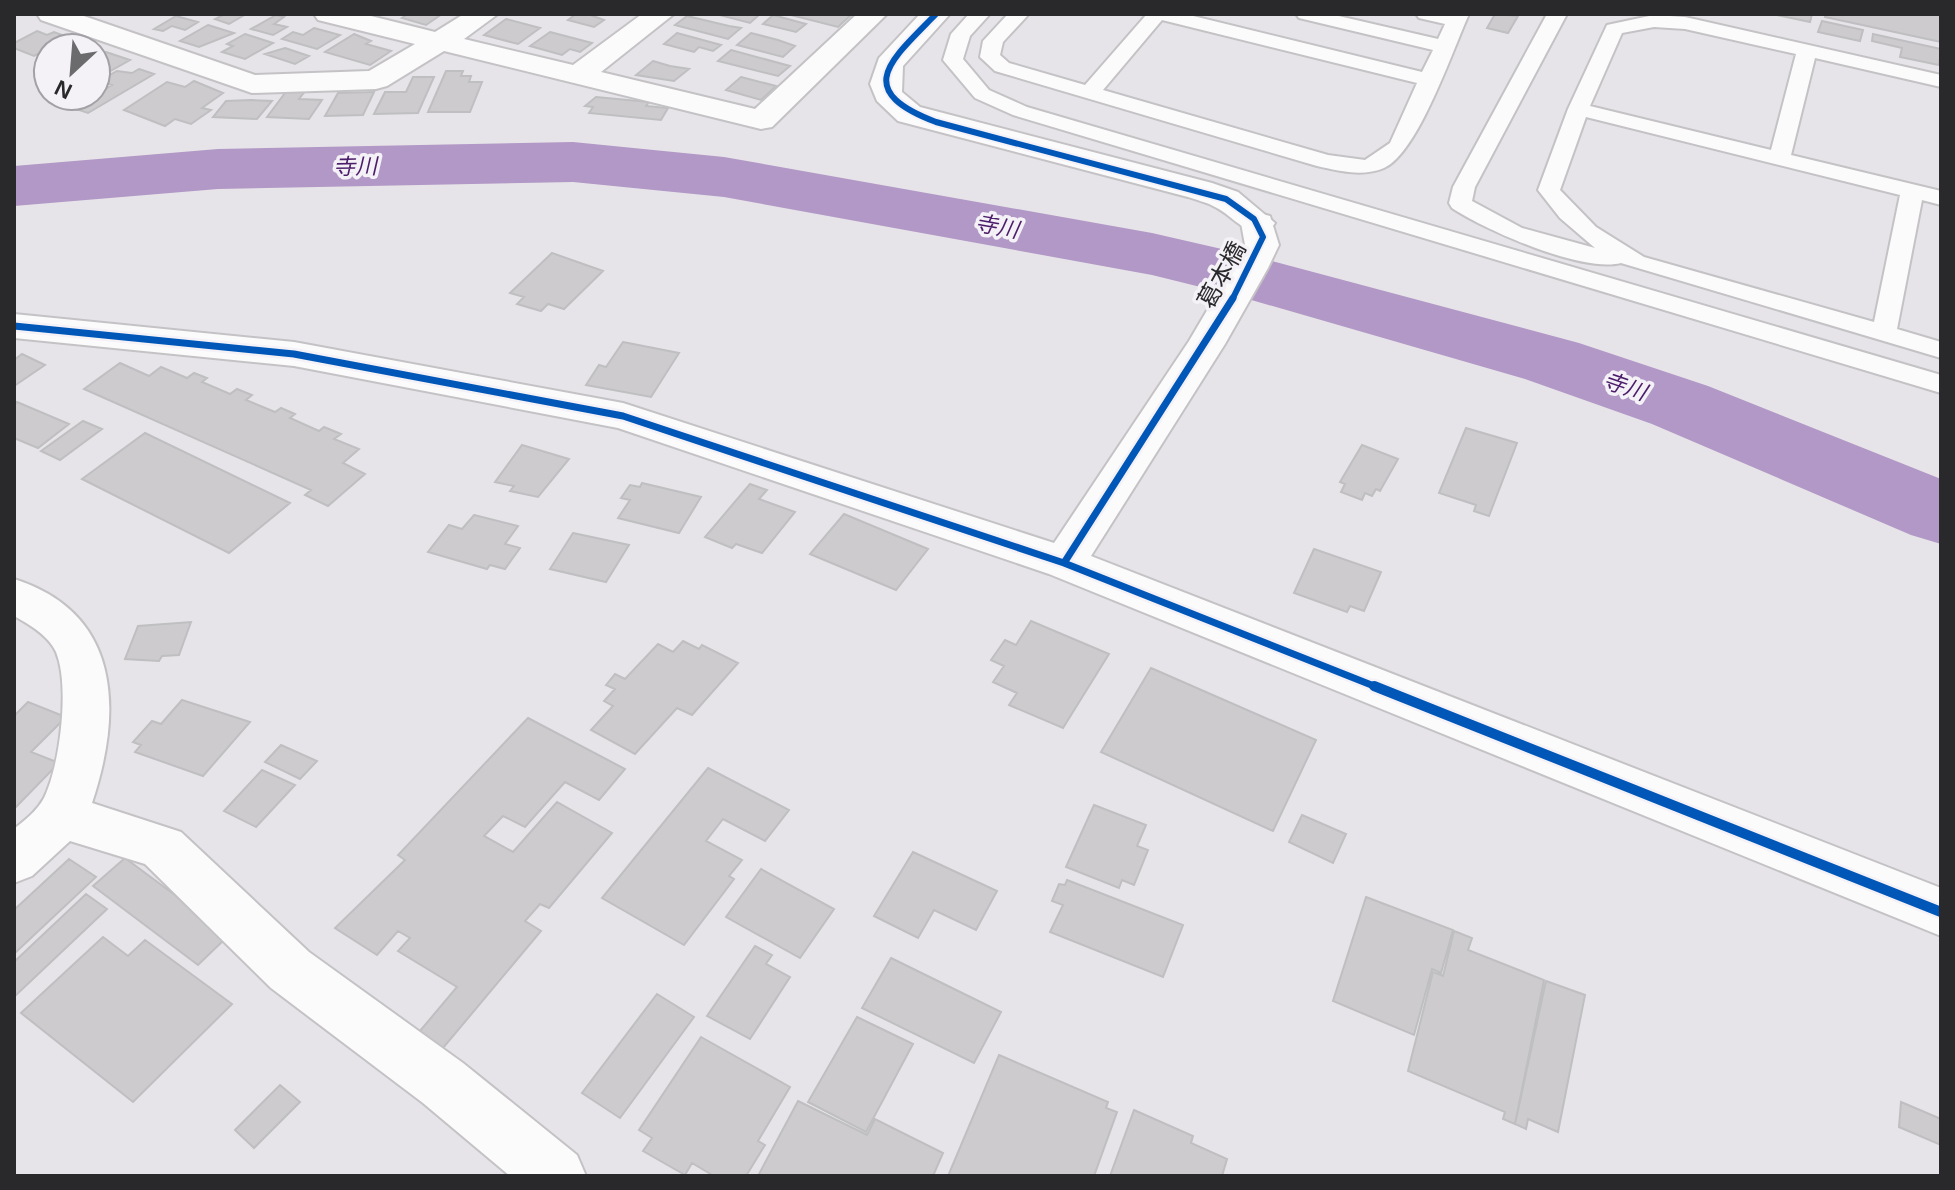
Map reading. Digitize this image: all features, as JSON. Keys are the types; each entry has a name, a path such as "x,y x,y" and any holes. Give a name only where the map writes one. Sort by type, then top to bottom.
{"street":[{"path":"51,14 252,84 376,80 440,44 484,14"},
{"path":"328,14 440,44 580,74 761,120 873,14"},
{"path":"580,74 660,14"},
{"name":"葛本橋","path":"936,14 889,64 886,73 888,95 909,114 1200,190 1226,199 1258,223 1262,245 1206,344 1064,563"},
{"path":"14,326 294,354 623,416 1064,563 1941,912"},
{"path":"14,596 56,619 78,651 86,710 80,766 60,817 14,860"},
{"path":"60,817 110,829 163,848 290,970 443,1083 556,1176"}],"lane":[{"path":"980,14 961,34 953,60 982,94 1020,111 1941,384"},
{"path":"1019,14 993,41 990,57 1002,67 1325,161 1369,168 1387,159 1399,146 1457,17 1426,14"},
{"path":"1089,93 1160,14 1430,80"},
{"path":"1306,14 1445,47"},
{"path":"1557,14 1464,187 1460,203 1487,223 1561,249 1636,262 1941,350"},
{"path":"1677,14 1724,32"},
{"path":"1636,262 1591,236 1566,215 1549,190 1578,109 1614,29 1654,21 1724,32 1941,81"},
{"path":"1779,159 1807,51"},
{"path":"1578,109 1941,198"},
{"path":"1292,192 1325,161"},
{"path":"1884,333 1912,191"}],"building":[{"path":"225,14 246,14 229,24 215,19"},
{"path":"408,14 442,14 426,25 402,18"},
{"path":"576,14 596,14 593,16 604,20 594,27 568,20"},
{"path":"716,14 760,14 750,23"},
{"path":"787,14 852,14 838,27"},
{"path":"1495,14 1518,16 1508,33 1487,28"},
{"path":"1772,14 1812,14 1810,22"},
{"path":"1826,14 1941,14 1941,42 1825,17"},
{"path":"276,15 284,17 274,24 287,27 273,35 251,29"},
{"path":"773,15 806,24 796,32 763,24"},
{"path":"176,16 198,22 185,30 172,26 163,31 154,29"},
{"path":"687,16 741,28 728,39 675,25"},
{"path":"506,19 540,28 518,44 484,35"},
{"path":"1822,21 1863,30 1860,41 1818,32"},
{"path":"208,25 234,33 199,47 180,41"},
{"path":"314,28 340,35 317,49 282,39 293,32 303,35"},
{"path":"550,32 592,43 580,52 570,49 562,55 530,46"},
{"path":"677,33 721,45 713,51 699,47 694,52 664,44"},
{"path":"751,33 795,46 783,57 737,45"},
{"path":"32,34 32,55 14,48 14,43"},
{"path":"245,34 273,43 245,59 222,52 233,46 227,44"},
{"path":"354,34 371,41 366,44 391,51 370,65 325,52"},
{"path":"1873,34 1941,49 1939,65 1900,57 1902,48 1872,41"},
{"path":"285,48 309,56 295,64 265,54"},
{"path":"731,50 790,66 778,76 718,61"},
{"path":"112,54 130,60 112,70"},
{"path":"653,61 689,69 674,81 636,75"},
{"path":"139,69 154,74 112,99 112,74 117,71 132,73"},
{"path":"446,71 463,71 461,76 471,76 469,82 482,82 470,112 428,112"},
{"path":"413,77 434,77 418,113 374,114 385,92 406,92"},
{"path":"741,77 776,86 761,100 726,90"},
{"path":"194,81 223,93 202,108 211,110 191,124 175,119 165,126 124,110 167,82 185,87"},
{"path":"288,89 306,90 299,99 322,100 309,119 267,117"},
{"path":"374,92 363,115 325,116 338,93"},
{"path":"596,97 649,102 646,106 668,108 661,120 589,113 593,107 585,106"},
{"path":"226,101 272,101 257,119 213,117"},
{"path":"552,253 603,271 564,309 548,304 541,311 517,304 524,297 510,293"},
{"path":"623,342 679,353 651,397 586,385 599,365 606,367"},
{"path":"22,354 45,365 14,386 14,360"},
{"path":"120,363 149,376 161,367 187,378 194,373 207,378 202,382 230,394 237,389 252,395 246,400 275,412 281,408 295,414 290,418 319,431 324,427 341,434 334,439 359,449 343,463 365,474 328,506 305,495 311,490 84,389"},
{"path":"17,402 69,424 38,448 14,438 14,405"},
{"path":"83,421 102,429 60,460 41,451"},
{"path":"1466,428 1517,443 1489,516 1474,511 1476,505 1439,493"},
{"path":"145,433 290,503 229,553 82,479"},
{"path":"522,445 569,459 538,497 510,491 514,486 495,482"},
{"path":"1362,445 1398,459 1380,491 1376,489 1372,496 1365,493 1362,500 1341,492 1345,484 1340,482"},
{"path":"642,483 701,497 679,533 618,518 630,500 621,498 630,485 640,487"},
{"path":"750,484 767,490 759,499 795,512 762,553 736,544 732,548 705,537"},
{"path":"844,514 928,549 896,590 810,554"},
{"path":"474,515 518,526 505,544 520,548 505,569 490,565 487,569 428,552 449,525 462,529"},
{"path":"573,533 629,545 606,582 550,569"},
{"path":"1314,549 1381,572 1364,611 1350,606 1347,612 1294,593"},
{"path":"1031,621 1109,654 1063,728 1009,705 1017,693 993,682 1004,666 991,660 1005,640 1016,645"},
{"path":"191,622 179,655 162,656 159,661 125,659 138,626"},
{"path":"683,641 699,649 702,645 738,663 692,715 677,708 635,754 591,730 613,706 604,701 615,689 606,685 615,674 625,679 658,644 673,652"},
{"path":"1151,668 1316,740 1273,831 1101,752"},
{"path":"182,700 250,722 203,776 135,752 141,745 133,742 152,721 161,724"},
{"path":"28,702 66,717 31,752 59,763 14,809 14,716"},
{"path":"528,718 625,769 599,800 565,782 525,827 503,816 484,836 513,852 557,802 612,833 549,908 540,904 525,921 541,931 438,1054 414,1038 457,987 398,951 410,938 398,931 377,955 335,928 405,860 398,855"},
{"path":"281,745 317,761 300,779 265,762"},
{"path":"708,768 789,810 765,841 723,819 706,841 742,860 729,876 734,879 684,945 602,898"},
{"path":"262,770 295,785 256,827 224,811"},
{"path":"1094,805 1146,825 1137,846 1148,850 1134,885 1122,880 1119,888 1066,867"},
{"path":"1302,815 1346,834 1333,863 1289,842"},
{"path":"913,852 997,891 976,930 934,910 918,938 874,916"},
{"path":"125,858 229,935 198,965 93,886"},
{"path":"69,859 96,877 14,954 14,910"},
{"path":"761,869 834,909 800,958 726,917"},
{"path":"1067,880 1183,925 1163,977 1050,932 1063,905 1052,901 1059,884 1065,885"},
{"path":"86,894 107,909 14,997 14,962"},
{"path":"1366,897 1453,930 1441,973 1432,969 1414,1035 1333,1001"},
{"path":"1454,931 1472,938 1468,950 1544,980 1515,1124 1503,1119 1505,1112 1408,1071 1433,972 1443,976"},
{"path":"103,937 128,956 145,940 232,1004 133,1102 21,1013"},
{"path":"755,946 772,955 766,964 790,977 750,1039 707,1016"},
{"path":"891,958 1001,1012 974,1063 862,1008"},
{"path":"1546,981 1585,995 1558,1132 1528,1119 1526,1129 1515,1124"},
{"path":"657,994 694,1017 620,1118 582,1093"},
{"path":"857,1017 913,1044 866,1132 808,1102"},
{"path":"701,1037 790,1087 758,1141 765,1145 746,1176 714,1176 692,1163 685,1175 643,1151 652,1138 639,1130"},
{"path":"999,1055 1108,1102 1106,1108 1117,1112 1094,1176 948,1176"},
{"path":"280,1085 300,1102 254,1148 235,1130"},
{"path":"798,1101 867,1135 875,1119 943,1153 933,1176 758,1176"},
{"path":"1901,1102 1941,1119 1941,1145 1899,1127"},
{"path":"1134,1110 1193,1136 1191,1143 1227,1159 1222,1176 1110,1176"}],"waterway":[{"name":"寺川","path":"14,186 218,169 573,162 724,177 1152,254 1261,280 1552,361 1680,405 1941,513"}],"cycle path":[{"path":"936,14 905,46 886,75 886,88 892,100 909,112 936,122 1226,199 1254,219 1263,237 1237,292 1208,340 1064,563"},
{"path":"14,326 294,354 623,416 1064,563 1941,912"}]}
